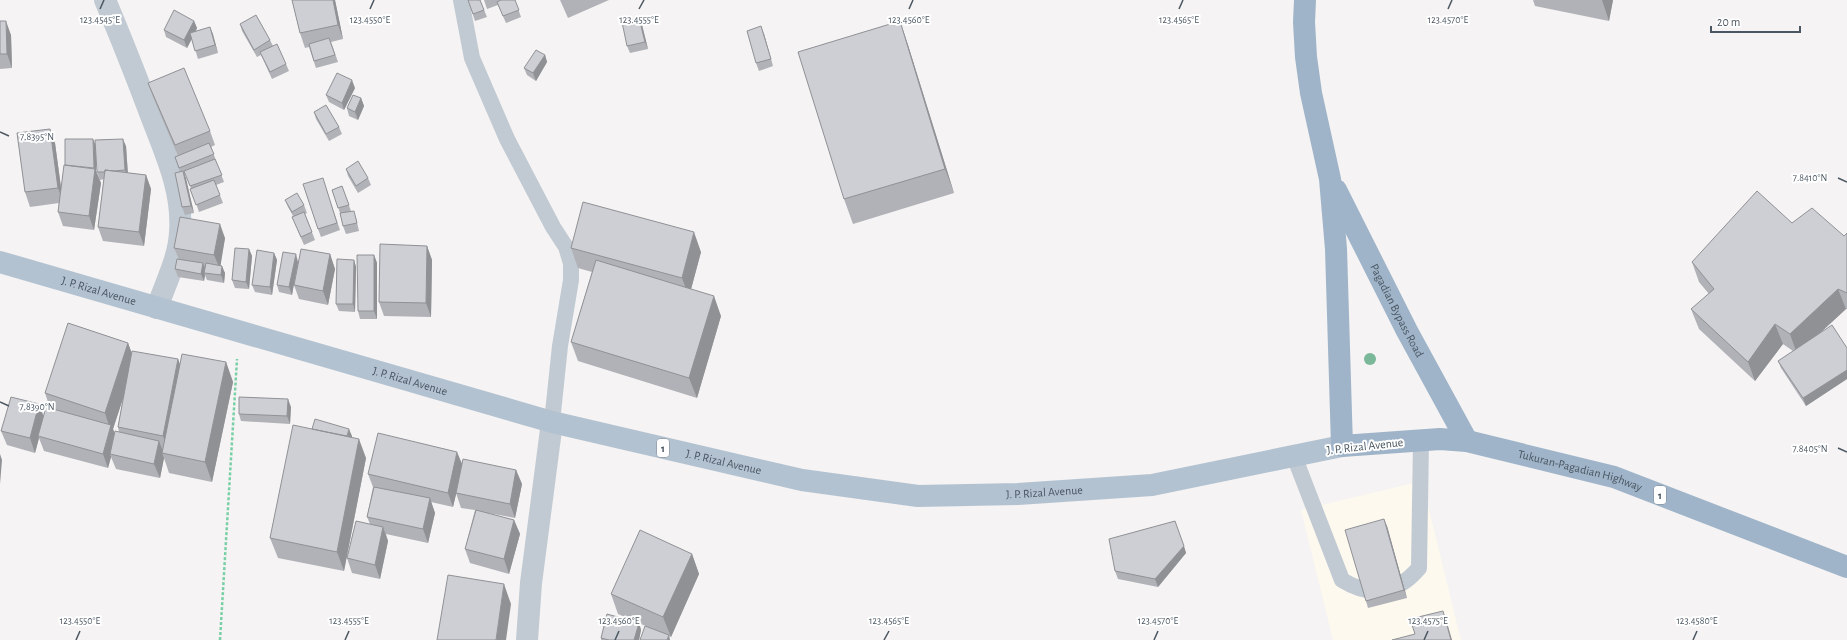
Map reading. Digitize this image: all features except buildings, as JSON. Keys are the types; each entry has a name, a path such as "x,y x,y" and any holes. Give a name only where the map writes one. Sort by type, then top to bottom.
{"highway":[{"name":"Pagadian Bypass Road","path":"1305,0 1304,22 1306,57 1311,93 1330,179 1336,249 1342,446"},
{"name":"Pagadian Bypass Road","path":"1330,179 1407,331 1467,441"},
{"name":"J. P. Rizal Avenue","path":"1342,446 1440,439 1467,441"},
{"name":"Tukuran-Pagadian Highway","path":"1467,441 1614,477 1847,567"}],"main road":[{"name":"J. P. Rizal Avenue","path":"0,262 552,422 802,480 918,496 1018,494 1152,484 1342,446"}],"street":[{"path":"105,0 135,72 173,175 180,207 180,234 175,255 157,308"},
{"path":"526,640 531,583 552,422"}],"lane":[{"path":"461,0 472,58 507,139 553,227 566,247 571,263 571,280 560,346 552,422"},
{"path":"1294,456 1342,580 1352,587 1364,591 1377,592 1389,590 1401,585 1411,578 1419,568 1421,440"}],"path":[{"path":"220,640 239,331"}],"shaded area":[{"path":"1422,481 1461,640 1333,640 1301,510"}]}
